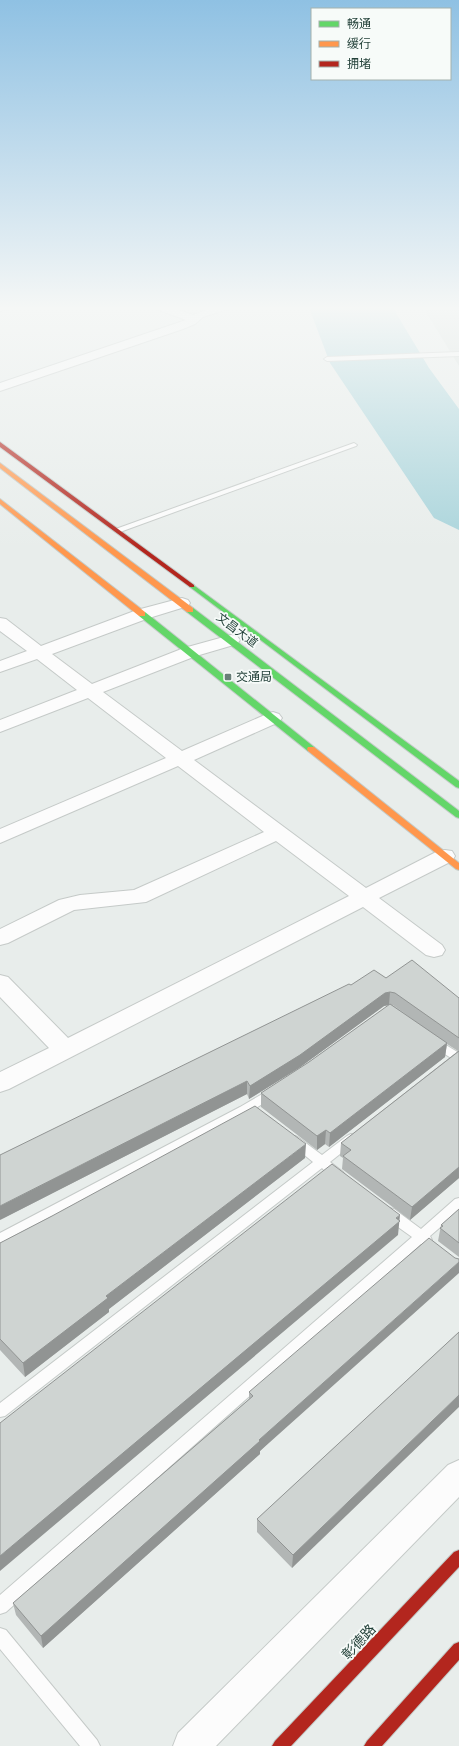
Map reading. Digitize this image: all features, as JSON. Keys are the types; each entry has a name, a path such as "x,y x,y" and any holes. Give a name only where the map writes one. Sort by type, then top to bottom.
{"main road":[{"name":"文昌大道","path":"0,444 459,785"},
{"name":"文昌大道","path":"0,465 459,815"},
{"path":"0,501 452,861"},
{"name":"彰德路","path":"280,1746 459,1557"},
{"path":"372,1746 459,1649"}],"street":[{"path":"0,667 143,614 182,603"},
{"path":"0,624 434,950"},
{"path":"0,726 190,652 231,640"},
{"path":"0,837 273,718"},
{"path":"0,938 68,905 80,902 138,897 278,833"},
{"path":"0,1083 364,897 452,861"},
{"path":"0,983 65,1050"},
{"path":"191,1746 459,1475"}],"lane":[{"path":"117,530 354,445"},
{"path":"426,1036 458,1058 444,1067"},
{"path":"0,1238 249,1107 280,1088"},
{"path":"249,1107 262,1116"},
{"path":"0,1411 358,1133"},
{"path":"286,1134 346,1180"},
{"path":"0,1606 459,1203"},
{"path":"378,1204 434,1247"},
{"path":"0,1636 91,1746"}],"water":[{"path":"346,387 443,387 459,409 459,530 434,518"}],"building":[{"path":"412,960 459,998 459,1038 395,993 385,993 300,1055 250,1086 247,1081 0,1206 0,1155 349,984 351,985 374,970 386,978"},
{"path":"390,1004 447,1043 330,1133 326,1130 317,1136 261,1093 309,1062"},
{"path":"459,1051 459,1167 412,1207 343,1156 351,1150 341,1143"},
{"path":"255,1106 306,1144 106,1296 108,1298 23,1363 0,1339 0,1243"},
{"path":"332,1164 400,1215 396,1218 400,1221 0,1556 0,1423"},
{"path":"459,1209 459,1243 440,1228 443,1226 441,1225"},
{"path":"429,1238 455,1258 459,1259 459,1262 41,1636 13,1603 253,1396 249,1392"},
{"path":"459,1332 459,1395 293,1555 257,1519"}],"traffic: fast":[{"path":"192,586 459,785"},
{"path":"190,610 459,815"},
{"path":"142,614 311,749"}],"traffic: slow":[{"path":"0,465 190,610"},
{"path":"0,501 142,614"},
{"path":"311,749 459,867"}],"traffic: jam":[{"path":"0,444 192,586"},
{"path":"280,1746 459,1557"},
{"path":"372,1746 459,1649"}],"place":[{"name":"交通局","path":"228,677"}]}
